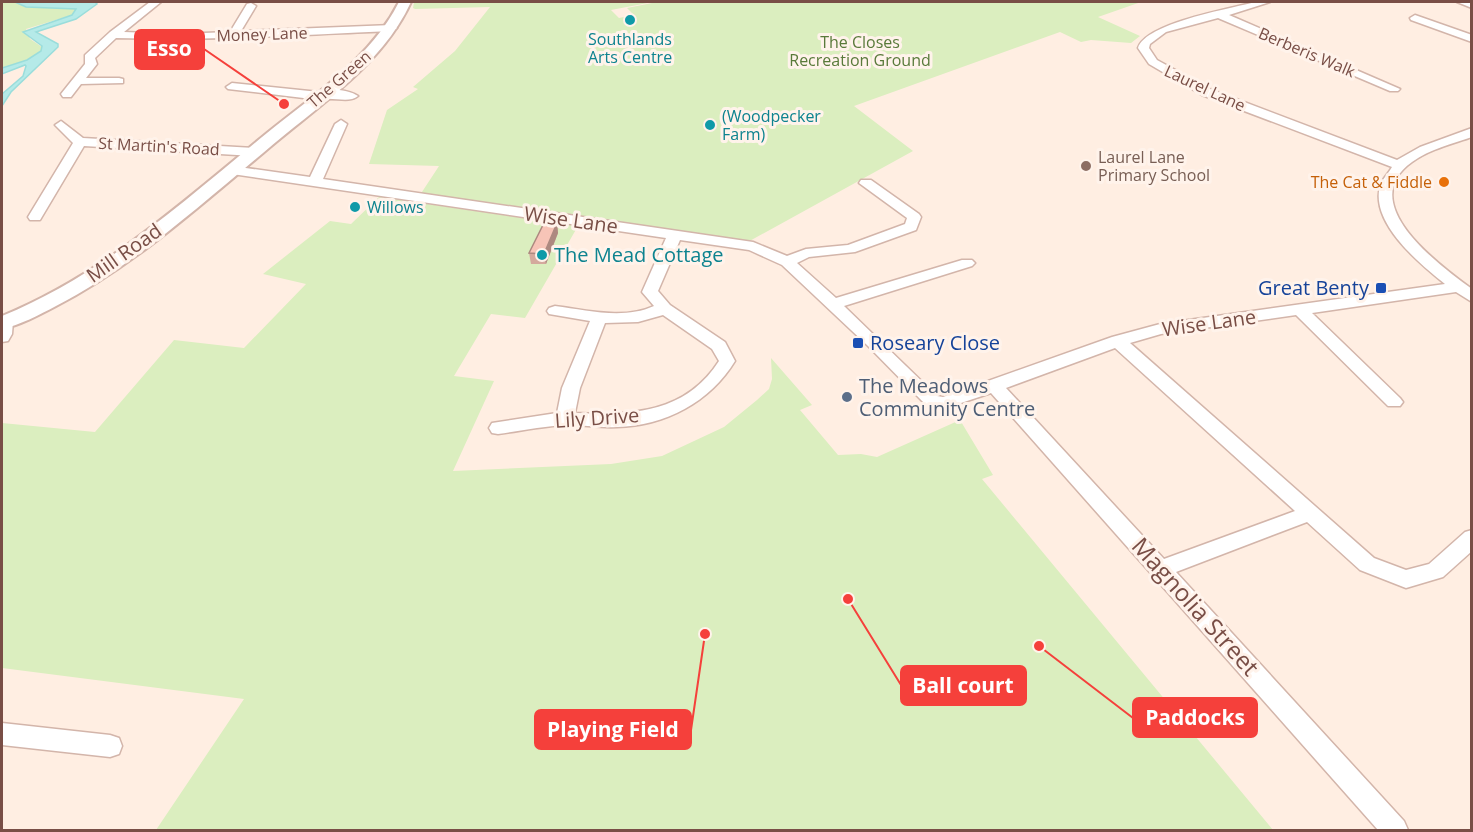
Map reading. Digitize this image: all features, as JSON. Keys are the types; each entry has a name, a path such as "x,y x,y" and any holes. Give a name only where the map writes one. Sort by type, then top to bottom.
{"street":[{"path":"67,94 80,81 91,64 89,57 114,34 156,2"},
{"name":"The Green","path":"232,170 364,58 399,19 405,2"},
{"name":"Laurel Lane","path":"1265,2 1162,30 1145,42 1143,48 1159,67 1206,92 1400,166"},
{"path":"1462,2 1472,5"},
{"path":"233,35 250,6"},
{"name":"Berberis Walk","path":"1220,15 1394,89"},
{"path":"1415,18 1472,39"},
{"name":"Money Lane","path":"114,34 116,36 177,37 392,28"},
{"path":"1307,52 1321,47"},
{"path":"80,81 119,81"},
{"path":"232,87 352,96"},
{"path":"314,183 340,124"},
{"path":"61,125 80,142"},
{"path":"1465,292 1410,246 1393,226 1387,207 1387,186 1400,166 1415,155 1472,132"},
{"name":"St Martin's Road","path":"35,217 80,142 254,152"},
{"name":"Wise Lane","path":"232,170 753,246 787,262 932,401 947,402 1118,341 1160,329 1300,310 1465,292"},
{"name":"Mill Road","path":"3,327 109,267 232,170"},
{"path":"787,262 806,253 850,249 911,227 914,217 866,183"},
{"name":"Lily Drive","path":"498,429 565,419 619,421 663,411 684,402 720,375 727,361 719,346 664,308 650,292 675,235"},
{"path":"833,304 967,263"},
{"path":"555,311 642,318 664,308"},
{"path":"1300,310 1394,402"},
{"path":"565,419 571,388 600,316"},
{"path":"1118,341 1366,564 1406,579 1436,572 1472,538"},
{"name":"Magnolia Street","path":"993,384 1395,831"},
{"path":"1161,569 1310,513"},
{"path":"2,734 110,746"}],"green space":[{"path":"2,2 15,2 26,7 76,9 72,15 26,29 30,39 42,47 41,51 27,60 2,68"},
{"name":"The Closes Recreation Ground","path":"414,2 653,2 611,10 619,18 634,15 627,8 657,2 1141,2 1098,17 1140,36 1131,43 1091,40 1081,42 1060,32 854,106 913,151 746,243 420,195 439,166 369,164 387,110 418,89 413,87 455,51 490,7 415,9 413,8"},
{"path":"379,197 578,226 525,318 491,314 454,376 494,381 453,471 611,464 662,456 724,427 757,400 769,389 772,379 771,358 812,405 800,410 838,455 861,454 877,457 960,420 993,475 982,479 1273,830 156,830 244,699 2,668 2,423 95,432 174,340 244,348 306,284 263,274 330,221 351,224"}],"water":[{"path":"15,2 95,2 97,4 76,19 36,32 58,44 58,47 11,92 2,106 2,94 23,76 26,66 2,74 2,68 27,60 41,51 42,46 23,32 72,15 76,9 26,7"}],"building":[{"path":"544,223 557,223 544,254 529,253"}],"place":[{"name":"Southlands Arts Centre","path":"630,20"},
{"name":"Esso","path":"284,104"},
{"name":"(Woodpecker Farm)","path":"710,125"},
{"name":"Laurel Lane Primary School","path":"1086,166"},
{"name":"The Cat & Fiddle","path":"1444,182"},
{"name":"Willows","path":"355,207"},
{"name":"The Mead Cottage","path":"542,255"},
{"name":"Great Benty","path":"1381,288"},
{"name":"Roseary Close","path":"858,343"},
{"name":"The Meadows Community Centre","path":"847,397"},
{"name":"Ball court","path":"848,599"},
{"name":"Playing Field","path":"705,634"},
{"name":"Paddocks","path":"1039,646"}]}
